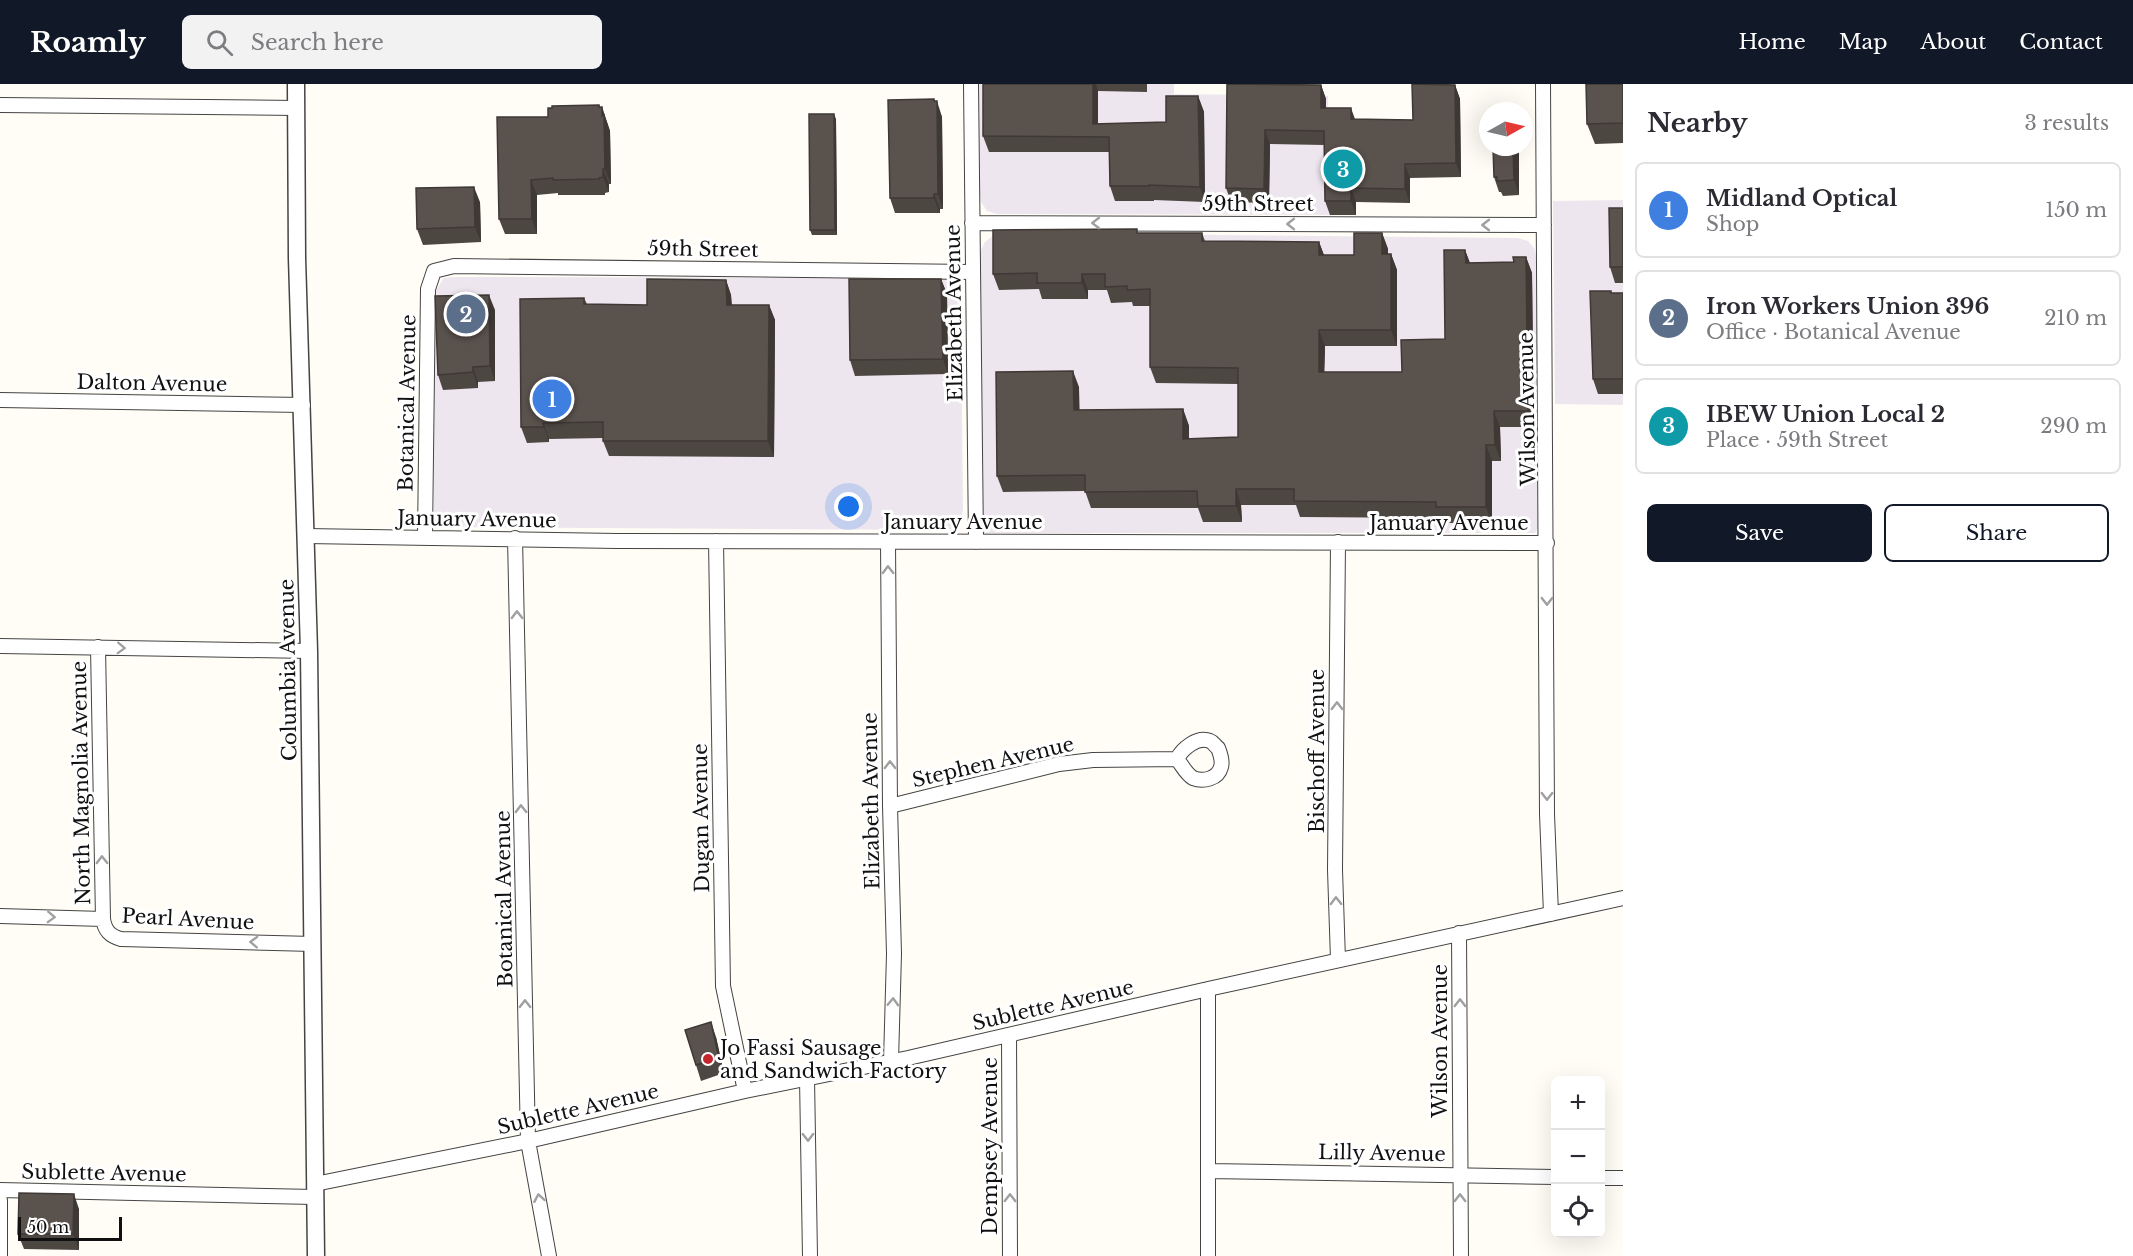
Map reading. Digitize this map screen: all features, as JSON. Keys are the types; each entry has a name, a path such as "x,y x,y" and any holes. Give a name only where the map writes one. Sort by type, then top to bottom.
{"street":[{"name":"Columbia Avenue","path":"296,84 297,258 309,651 316,1256"},
{"name":"Elizabeth Avenue","path":"970,84 976,542"},
{"name":"Wilson Avenue","path":"1543,84 1547,814 1551,914"},
{"path":"0,105 296,108"},
{"name":"59th Street","path":"972,223 1544,225"},
{"name":"59th Street","path":"434,270 454,266 972,272"},
{"name":"Botanical Avenue","path":"425,538 428,289 434,270"},
{"name":"Dalton Avenue","path":"0,400 303,405"},
{"name":"January Avenue","path":"306,536 888,542 1547,543"},
{"name":"Botanical Avenue","path":"515,538 528,1141 549,1256"},
{"name":"Dugan Avenue","path":"716,541 723,986 745,1091"},
{"name":"Elizabeth Avenue","path":"888,542 890,806 894,954 891,1061"},
{"name":"Bischoff Avenue","path":"1338,542 1335,870 1338,960"},
{"path":"0,646 309,651"},
{"name":"North Magnolia Avenue","path":"98,647 103,919"},
{"name":"Stephen Avenue","path":"890,806 1059,764 1093,759 1177,759"},
{"name":"Sublette Avenue","path":"0,1190 315,1191 745,1091 891,1061 1208,988 1623,898"},
{"name":"Pearl Avenue","path":"0,915 103,919 105,927 112,936 122,939 313,944"},
{"name":"Wilson Avenue","path":"1459,933 1461,1256"},
{"path":"1208,988 1209,1256"},
{"name":"Dempsey Avenue","path":"1008,1035 1010,1256"},
{"path":"807,1078 810,1256"},
{"name":"Lilly Avenue","path":"1209,1171 1551,1177"},
{"path":"1605,1178 1623,1178"},
{"path":"0,1200 0,1256"}],"shaded area":[{"path":"978,84 1174,84 1174,94 1328,96 1330,215 997,214 987,211 981,202 979,191"},
{"path":"1623,200 1623,405 1555,404 1553,201"},
{"path":"1006,233 1518,238 1528,241 1534,248 1537,259 1538,527 1535,533 983,533 980,252 985,242 994,235"},
{"path":"444,278 944,278 954,284 959,294 961,309 963,511 959,523 952,529 940,530 437,527 434,521 434,293"}],"building":[{"path":"983,84 1093,84 1093,124 1166,122 1166,96 1198,96 1200,187 1110,186 1109,137 983,136"},
{"path":"1227,84 1321,85 1321,108 1351,108 1351,119 1413,120 1412,84 1455,85 1456,163 1405,164 1405,189 1351,188 1351,201 1325,201 1324,131 1265,130 1264,189 1226,188"},
{"path":"1586,84 1623,84 1623,123 1587,124"},
{"path":"934,99 937,101 938,194 934,194 934,198 890,198 888,100"},
{"path":"599,105 602,107 602,116 604,115 605,169 603,169 603,177 599,179 531,180 532,219 499,219 497,117 548,117 548,108 552,106"},
{"path":"809,114 834,114 835,230 810,230"},
{"path":"1493,156 1513,156 1514,180 1497,181 1497,177 1494,177"},
{"path":"474,187 475,227 417,229 416,188"},
{"path":"1609,208 1623,208 1623,267 1610,267"},
{"path":"1137,229 1137,233 1202,233 1202,241 1319,242 1319,255 1354,255 1354,233 1382,233 1382,254 1391,254 1391,330 1319,330 1319,372 1402,372 1401,340 1445,339 1444,250 1465,250 1466,263 1514,262 1513,257 1526,257 1527,339 1520,340 1520,370 1528,370 1528,411 1494,411 1495,445 1486,445 1486,507 1436,507 1436,502 1294,501 1294,489 1236,489 1236,506 1198,506 1197,491 1085,492 1085,475 997,476 996,372 1073,371 1074,410 1183,409 1183,439 1238,437 1238,368 1150,367 1150,289 1127,290 1127,286 1105,287 1105,274 1082,274 1082,283 1037,283 1037,273 993,274 993,230"},
{"path":"647,279 726,280 727,305 769,305 768,441 603,441 603,422 543,423 544,427 521,427 520,299 584,298 584,304 647,305"},
{"path":"849,279 941,279 943,359 850,360"},
{"path":"1590,291 1623,293 1623,379 1593,379"},
{"path":"489,295 490,366 473,367 473,372 438,375 435,296"},
{"path":"711,1022 719,1058 696,1065 685,1030"},
{"path":"19,1193 74,1194 73,1234 18,1234"}],"place":[{"name":"IBEW Union Local 2","path":"1343,169"},
{"name":"Iron Workers Union 396","path":"466,314"},
{"name":"Midland Optical","path":"552,399"},
{"name":"Jo Fassi Sausage and Sandwich Factory","path":"708,1059"}]}
